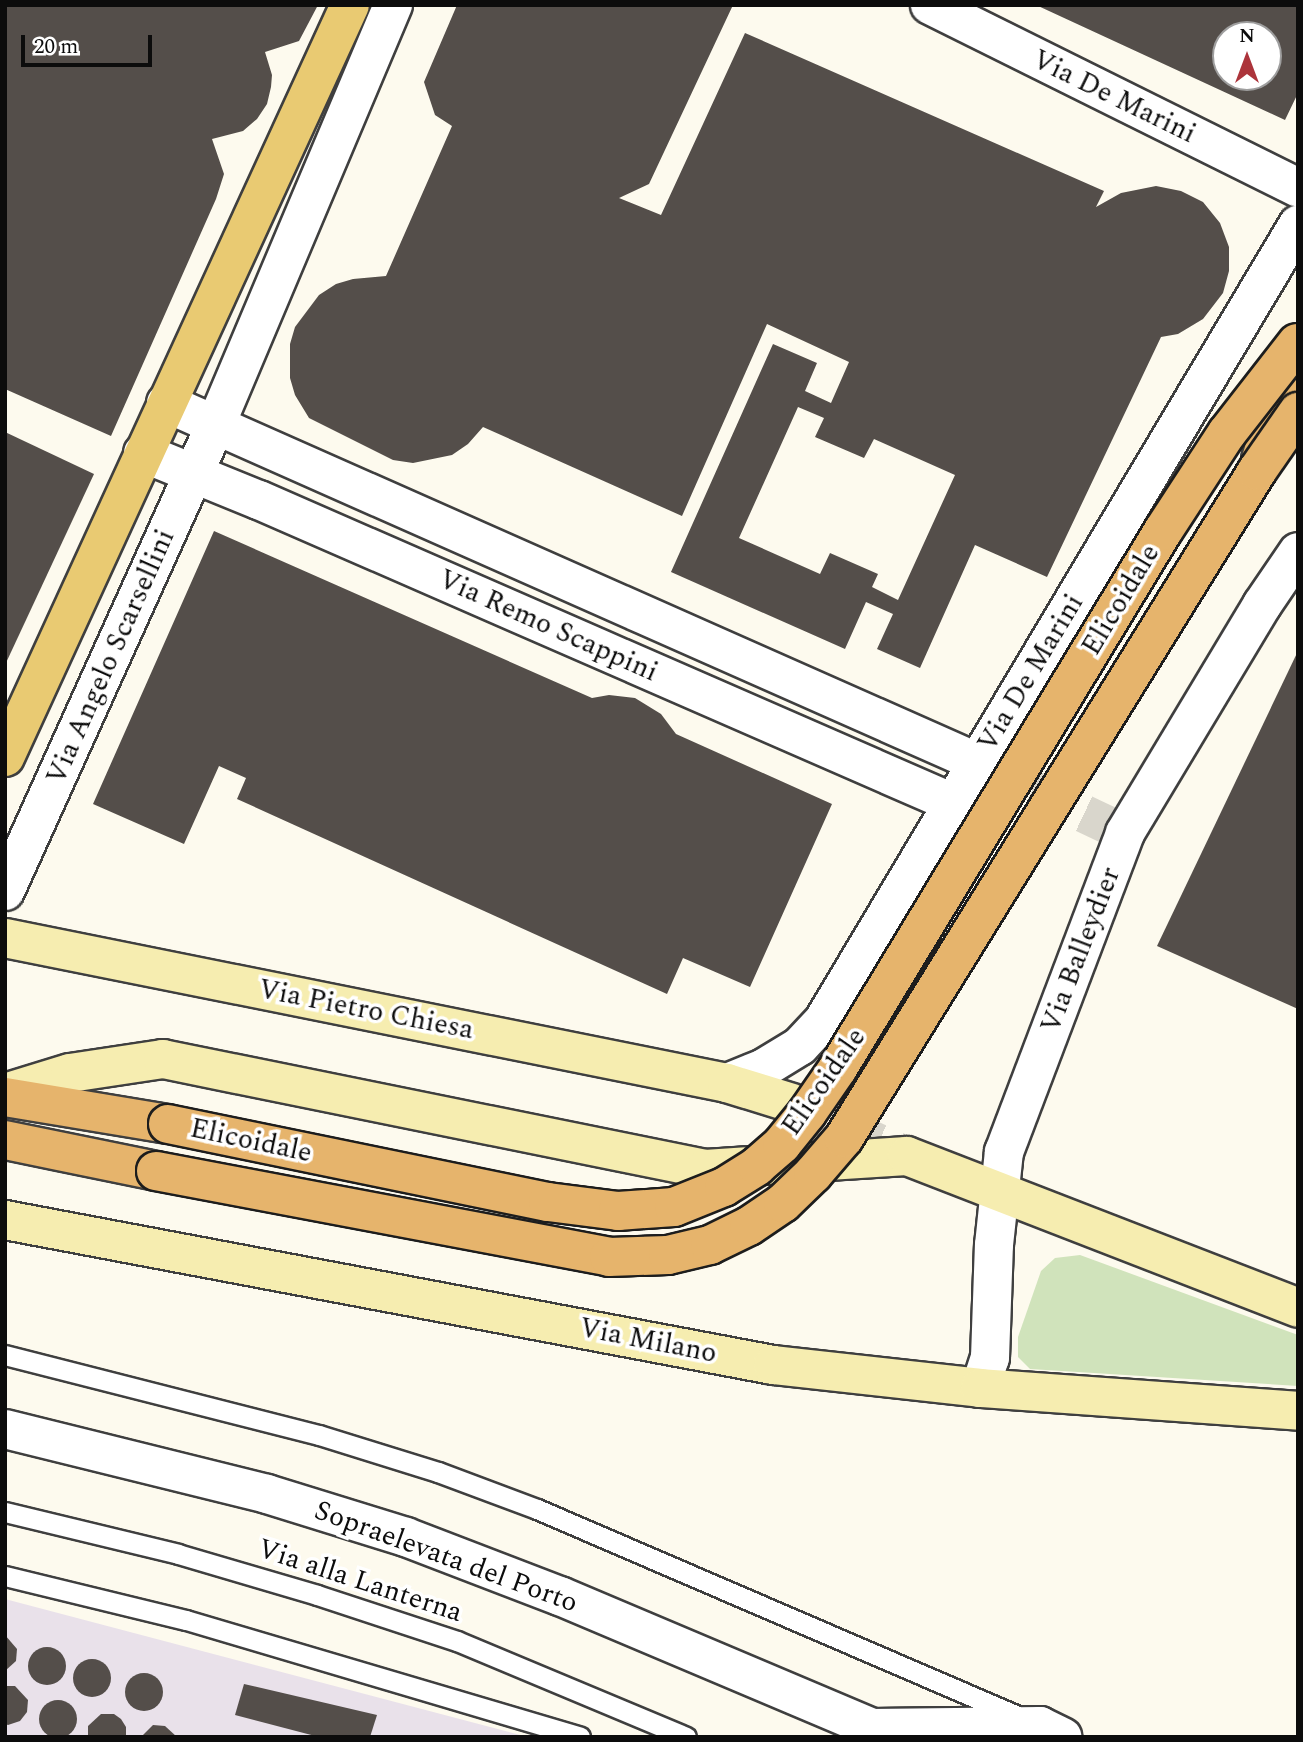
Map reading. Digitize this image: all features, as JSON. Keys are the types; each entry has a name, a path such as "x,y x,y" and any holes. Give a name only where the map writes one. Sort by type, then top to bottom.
{"highway":[{"path":"1257,471 1297,342"},
{"name":"Elicoidale","path":"5,1095 167,1124 548,1202 618,1211 674,1207 724,1187 757,1166 799,1124 838,1068 1163,531 1227,433 1297,342"},
{"name":"Elicoidale","path":"5,1140 609,1257 668,1255 710,1245 749,1226 783,1203 844,1138 1257,471 1298,412"}],"main road":[{"name":"Via Angelo Scarsellini","path":"5,757 350,5"},
{"name":"Via Pietro Chiesa","path":"5,938 727,1083"},
{"path":"5,1095 70,1073 163,1059 705,1169 907,1156 1298,1307"},
{"path":"727,1083 792,1103"},
{"name":"Via Milano","path":"5,1220 773,1365 980,1388 1298,1411"}],"street":[{"name":"Via Angelo Scarsellini","path":"5,891 216,424 393,5"},
{"name":"Via De Marini","path":"930,5 1298,188"},
{"name":"Via De Marini","path":"727,1083 764,1068 800,1046 824,1020 1298,225"},
{"path":"166,402 216,424"},
{"name":"Via Remo Scappini","path":"216,424 976,762"},
{"name":"Via Remo Scappini","path":"143,453 259,500 953,803"},
{"name":"Via Balleydier","path":"980,1388 990,1358 994,1245 1004,1152 1125,833 1262,605 1298,552"},
{"name":"Sopraelevata del Porto","path":"5,1429 267,1494 406,1537 572,1601 877,1732 1051,1731"}],"lane":[{"path":"5,1355 319,1435 438,1472 537,1508 1051,1731"},
{"name":"Via alla Lanterna","path":"5,1512 178,1553 394,1620 457,1641 686,1737"},
{"path":"5,1576 186,1619 580,1737"}],"shaded area":[{"path":"5,1599 528,1737 5,1737"}],"green space":[{"path":"1080,1255 1298,1335 1298,1386 1030,1369 1018,1357 1018,1337 1041,1271 1055,1258"}],"building":[{"path":"5,5 318,5 299,41 265,52 272,75 271,87 267,104 257,119 243,131 212,139 224,174 216,199 111,436 5,389"},
{"path":"457,5 733,5 649,184 619,198 661,215 745,33 1104,191 1096,207 1121,193 1156,186 1181,191 1203,202 1220,223 1229,247 1229,271 1223,293 1203,319 1178,334 1161,337 1047,577 975,545 920,668 877,649 893,614 866,602 845,649 671,572 773,344 817,363 805,391 831,403 849,362 767,324 682,516 483,427 468,444 452,455 413,463 393,460 309,418 295,395 290,378 290,344 295,327 319,295 336,284 353,279 386,276 452,126 435,115 424,82","holes":["798,407 824,418 815,437 864,458 874,439 955,475 898,600 872,587 878,574 830,553 820,574 739,538"]},
{"path":"1036,5 1298,5 1298,93 1285,120 1222,91 1282,91 1282,21 1212,21 1212,86"},
{"path":"5,432 94,474 5,665"},
{"path":"214,531 592,698 609,695 635,698 661,714 676,734 832,804 750,987 683,958 667,994 237,799 246,778 219,766 184,844 93,804"},
{"path":"1298,651 1298,1009 1157,946"},
{"path":"5,1635 17,1649 16,1661 5,1671"},
{"path":"47,1647 60,1653 66,1666 60,1679 47,1685 34,1679 28,1666 34,1653"},
{"path":"92,1659 105,1665 111,1678 105,1691 92,1697 79,1691 73,1678 79,1665"},
{"path":"144,1673 157,1679 163,1692 157,1705 144,1711 131,1705 125,1692 131,1679"},
{"path":"244,1684 377,1715 370,1737 319,1737 235,1715"},
{"path":"5,1686 15,1686 28,1700 27,1712 20,1721 8,1725 5,1724"},
{"path":"58,1700 71,1706 77,1719 71,1732 58,1738 45,1732 39,1719 45,1706"},
{"path":"101,1714 114,1714 121,1719 126,1727 126,1737 88,1737 88,1726"},
{"path":"153,1725 165,1726 177,1737 141,1737"}],"tunnel":[{"path":"981,765 1125,833"},
{"path":"792,1103 907,1156"}]}
